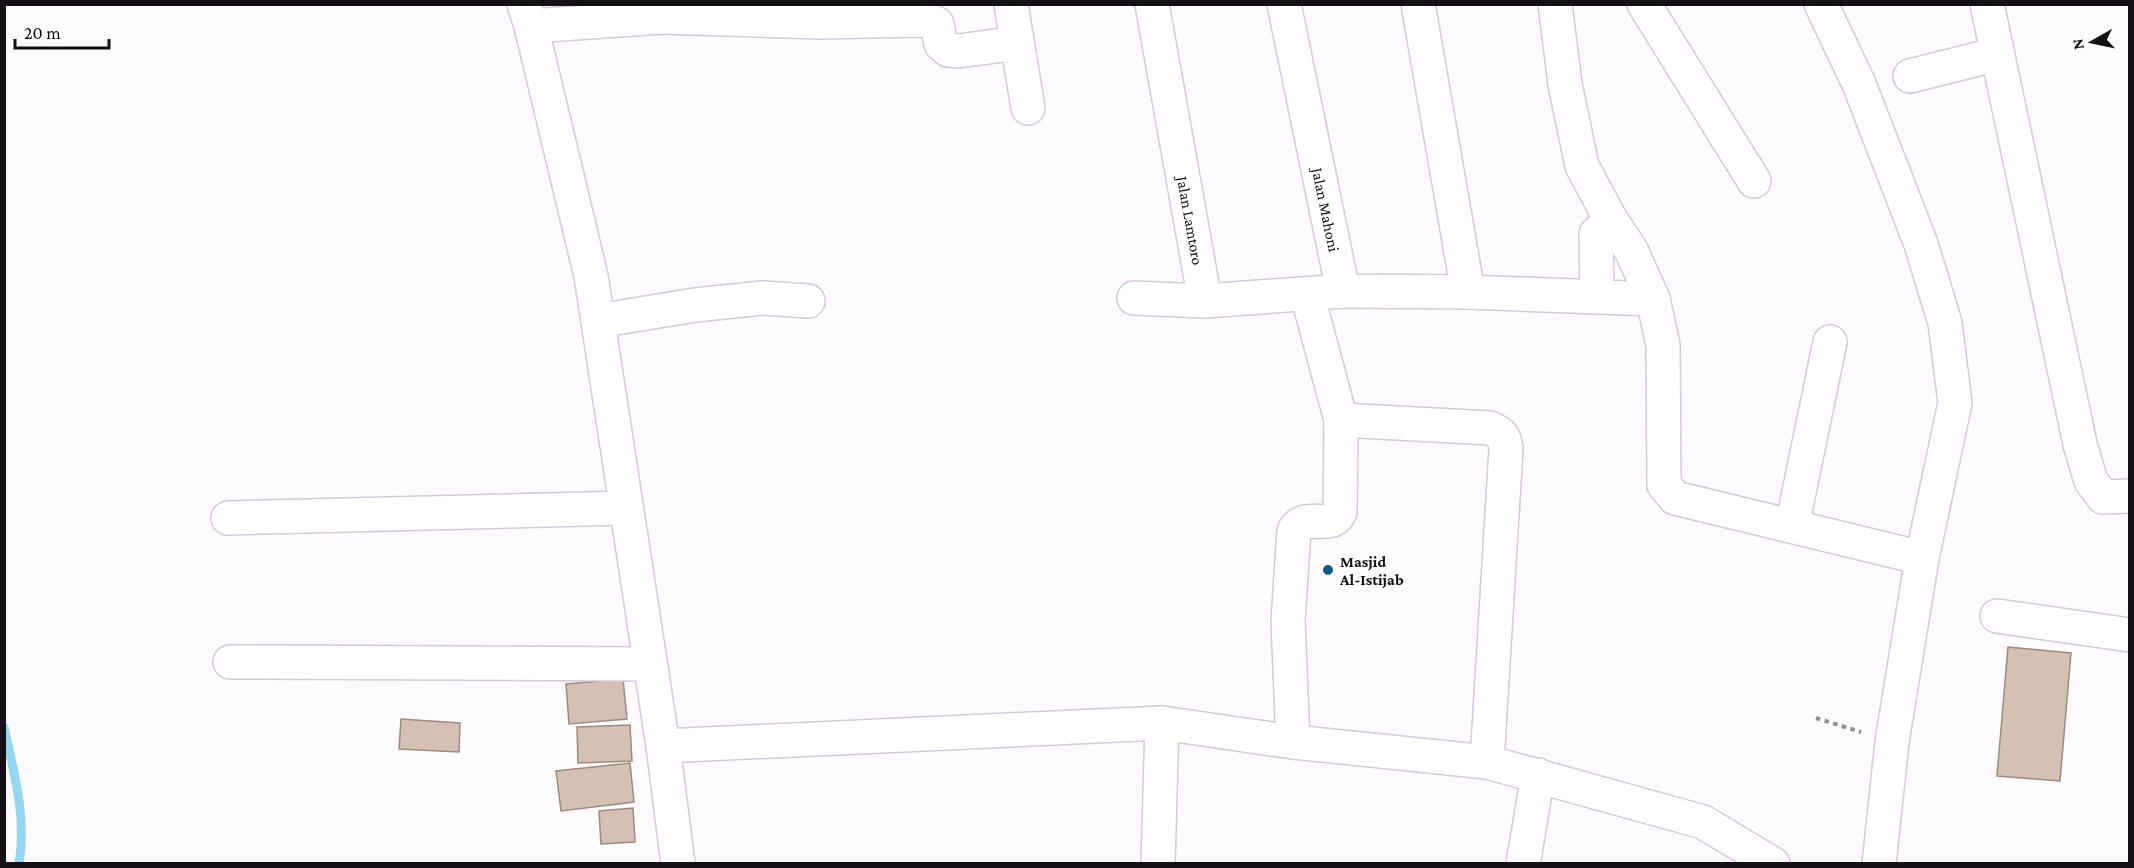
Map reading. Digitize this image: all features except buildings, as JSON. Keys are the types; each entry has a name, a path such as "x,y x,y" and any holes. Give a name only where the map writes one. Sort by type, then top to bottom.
{"street":[{"path":"1011,4 1028,108"},
{"name":"Jalan Lamtoro","path":"1152,4 1205,301"},
{"name":"Jalan Mahoni","path":"1284,4 1343,291"},
{"path":"1418,4 1468,292"},
{"path":"1644,4 1754,181"},
{"path":"1821,4 1859,84 1921,244 1945,323 1955,403 1922,558 1892,742 1880,864"},
{"path":"1987,4 2080,444 2091,481 2103,497 2130,496"},
{"path":"1560,7 1565,84 1582,166 1611,220 1631,250 1653,299 1663,345 1664,485 1675,498 1922,558"},
{"path":"678,864 663,746 591,276 527,15 663,16 822,22 918,20 932,21 937,24 941,44 953,51 1017,43"},
{"path":"1910,76 1998,54"},
{"path":"1597,297 1596,234 1611,220"},
{"path":"1134,298 1205,301 1343,291 1468,292 1653,299"},
{"path":"1293,742 1287,621 1294,531 1296,526 1303,522 1334,520 1338,517 1341,420 1307,294"},
{"path":"598,321 695,305 763,298 808,301"},
{"path":"1791,526 1830,342"},
{"path":"1341,420 1490,428 1500,432 1505,438 1487,762"},
{"path":"228,518 625,508"},
{"path":"1997,616 2130,635"},
{"path":"230,662 650,664"},
{"path":"1158,864 1161,723"},
{"path":"663,746 1161,723 1293,742 1487,762 1512,771 1538,775 1703,822 1773,864"},
{"path":"1523,864 1538,775"}],"path":[{"path":"1816,718 1892,742"}],"waterway":[{"path":"4,727 20,812 19,864"}],"place":[{"name":"Masjid Al-Istijab","path":"1328,570"}]}
